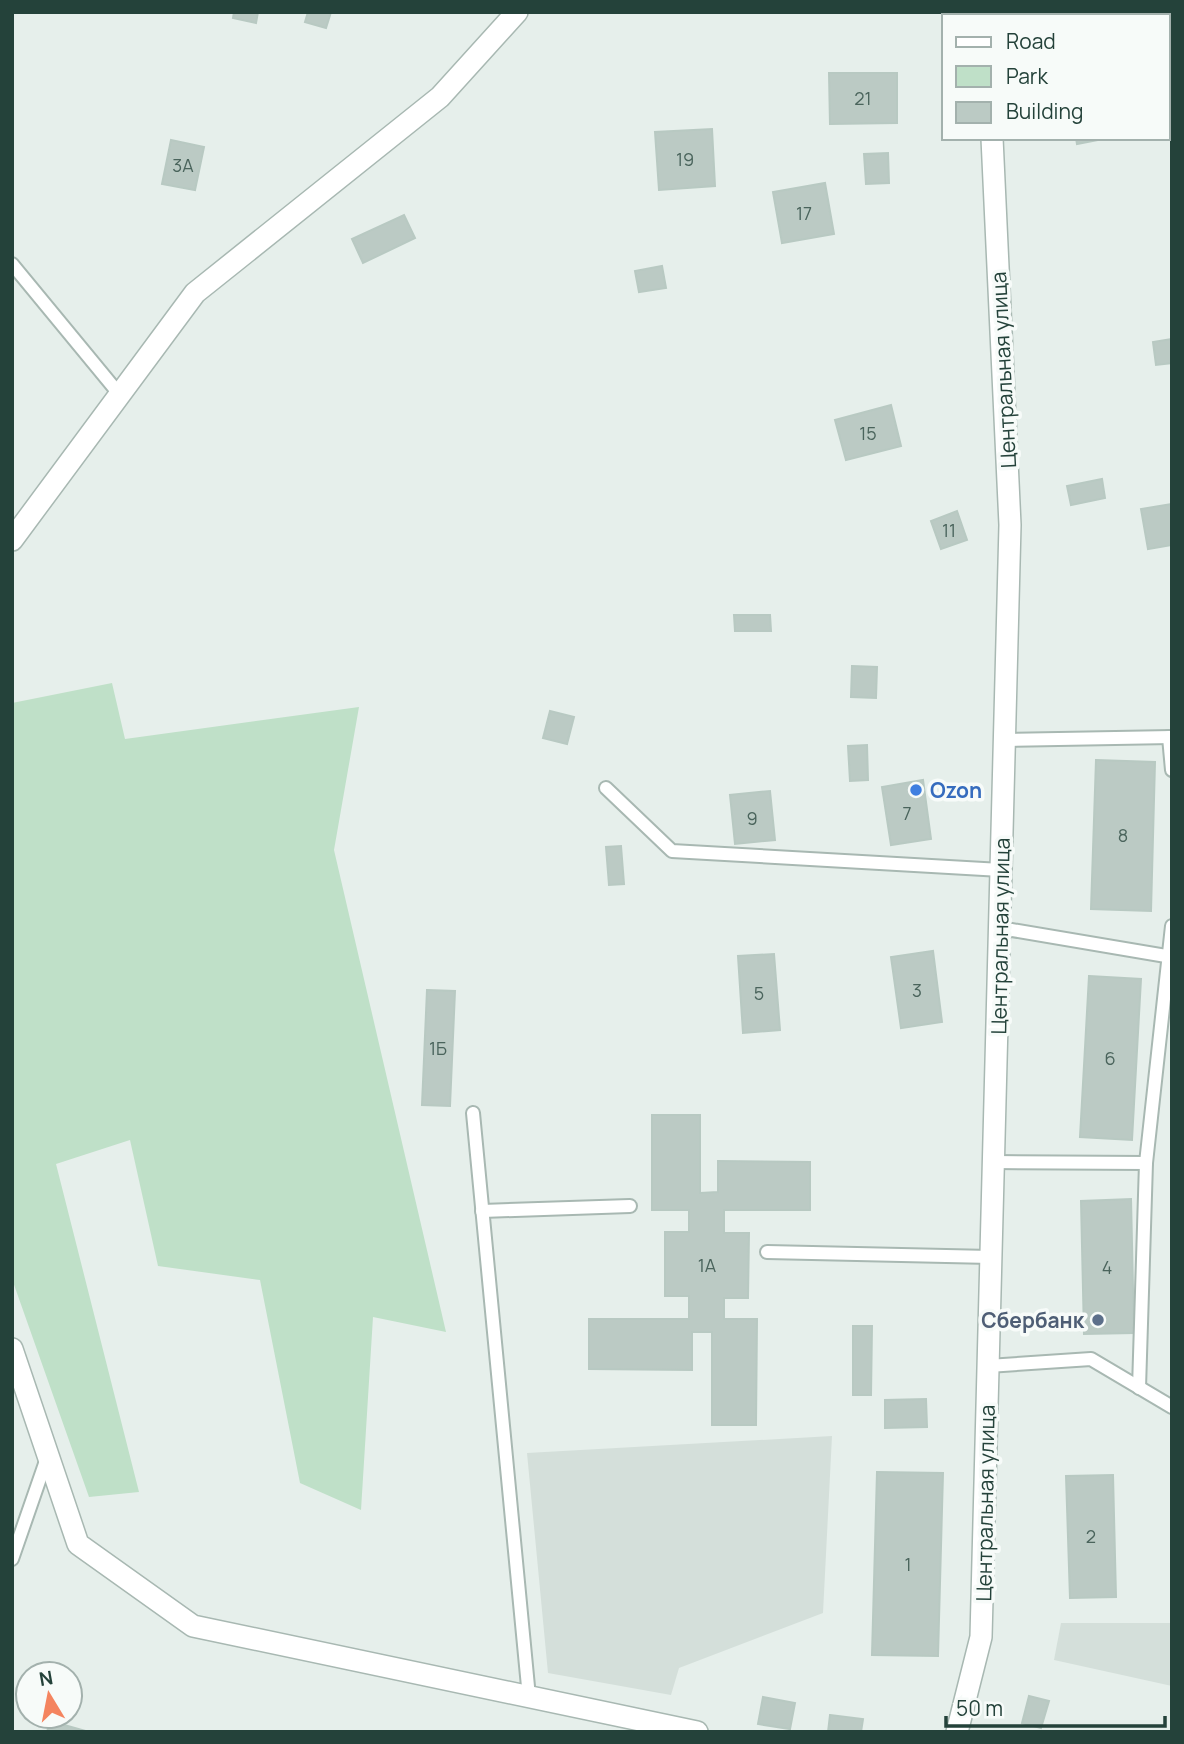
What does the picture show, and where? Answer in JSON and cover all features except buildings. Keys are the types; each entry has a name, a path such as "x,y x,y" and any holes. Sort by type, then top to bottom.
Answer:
{"street":[{"path":"12,540 195,293 440,97 517,12"},
{"name":"Центральная улица","path":"957,1732 981,1637 1010,525 992,140"},
{"path":"12,1349 78,1544 193,1626 697,1732"}],"lane":[{"path":"12,264 120,395"},
{"path":"1005,740 1170,737 1172,770"},
{"path":"606,789 672,851 1001,870"},
{"path":"1139,1388 1146,1163 1171,957 1172,926"},
{"path":"1000,928 1171,957"},
{"path":"473,1113 529,1697"},
{"path":"994,1162 1146,1163"},
{"path":"482,1211 630,1206"},
{"path":"767,1252 991,1257"},
{"path":"988,1366 1091,1359 1172,1407"},
{"path":"12,1559 48,1454"}],"shaded area":[{"path":"832,1436 823,1613 679,1668 671,1695 548,1673 527,1453"},
{"path":"1061,1623 1172,1623 1172,1686 1054,1660"}],"green space":[{"path":"112,683 125,739 359,707 334,850 446,1332 373,1317 361,1510 300,1483 260,1280 158,1266 130,1140 56,1164 139,1492 89,1497 12,1279 12,703"}],"place":[{"name":"Ozon","path":"916,790"},
{"name":"Сбербанк","path":"1098,1320"}]}
